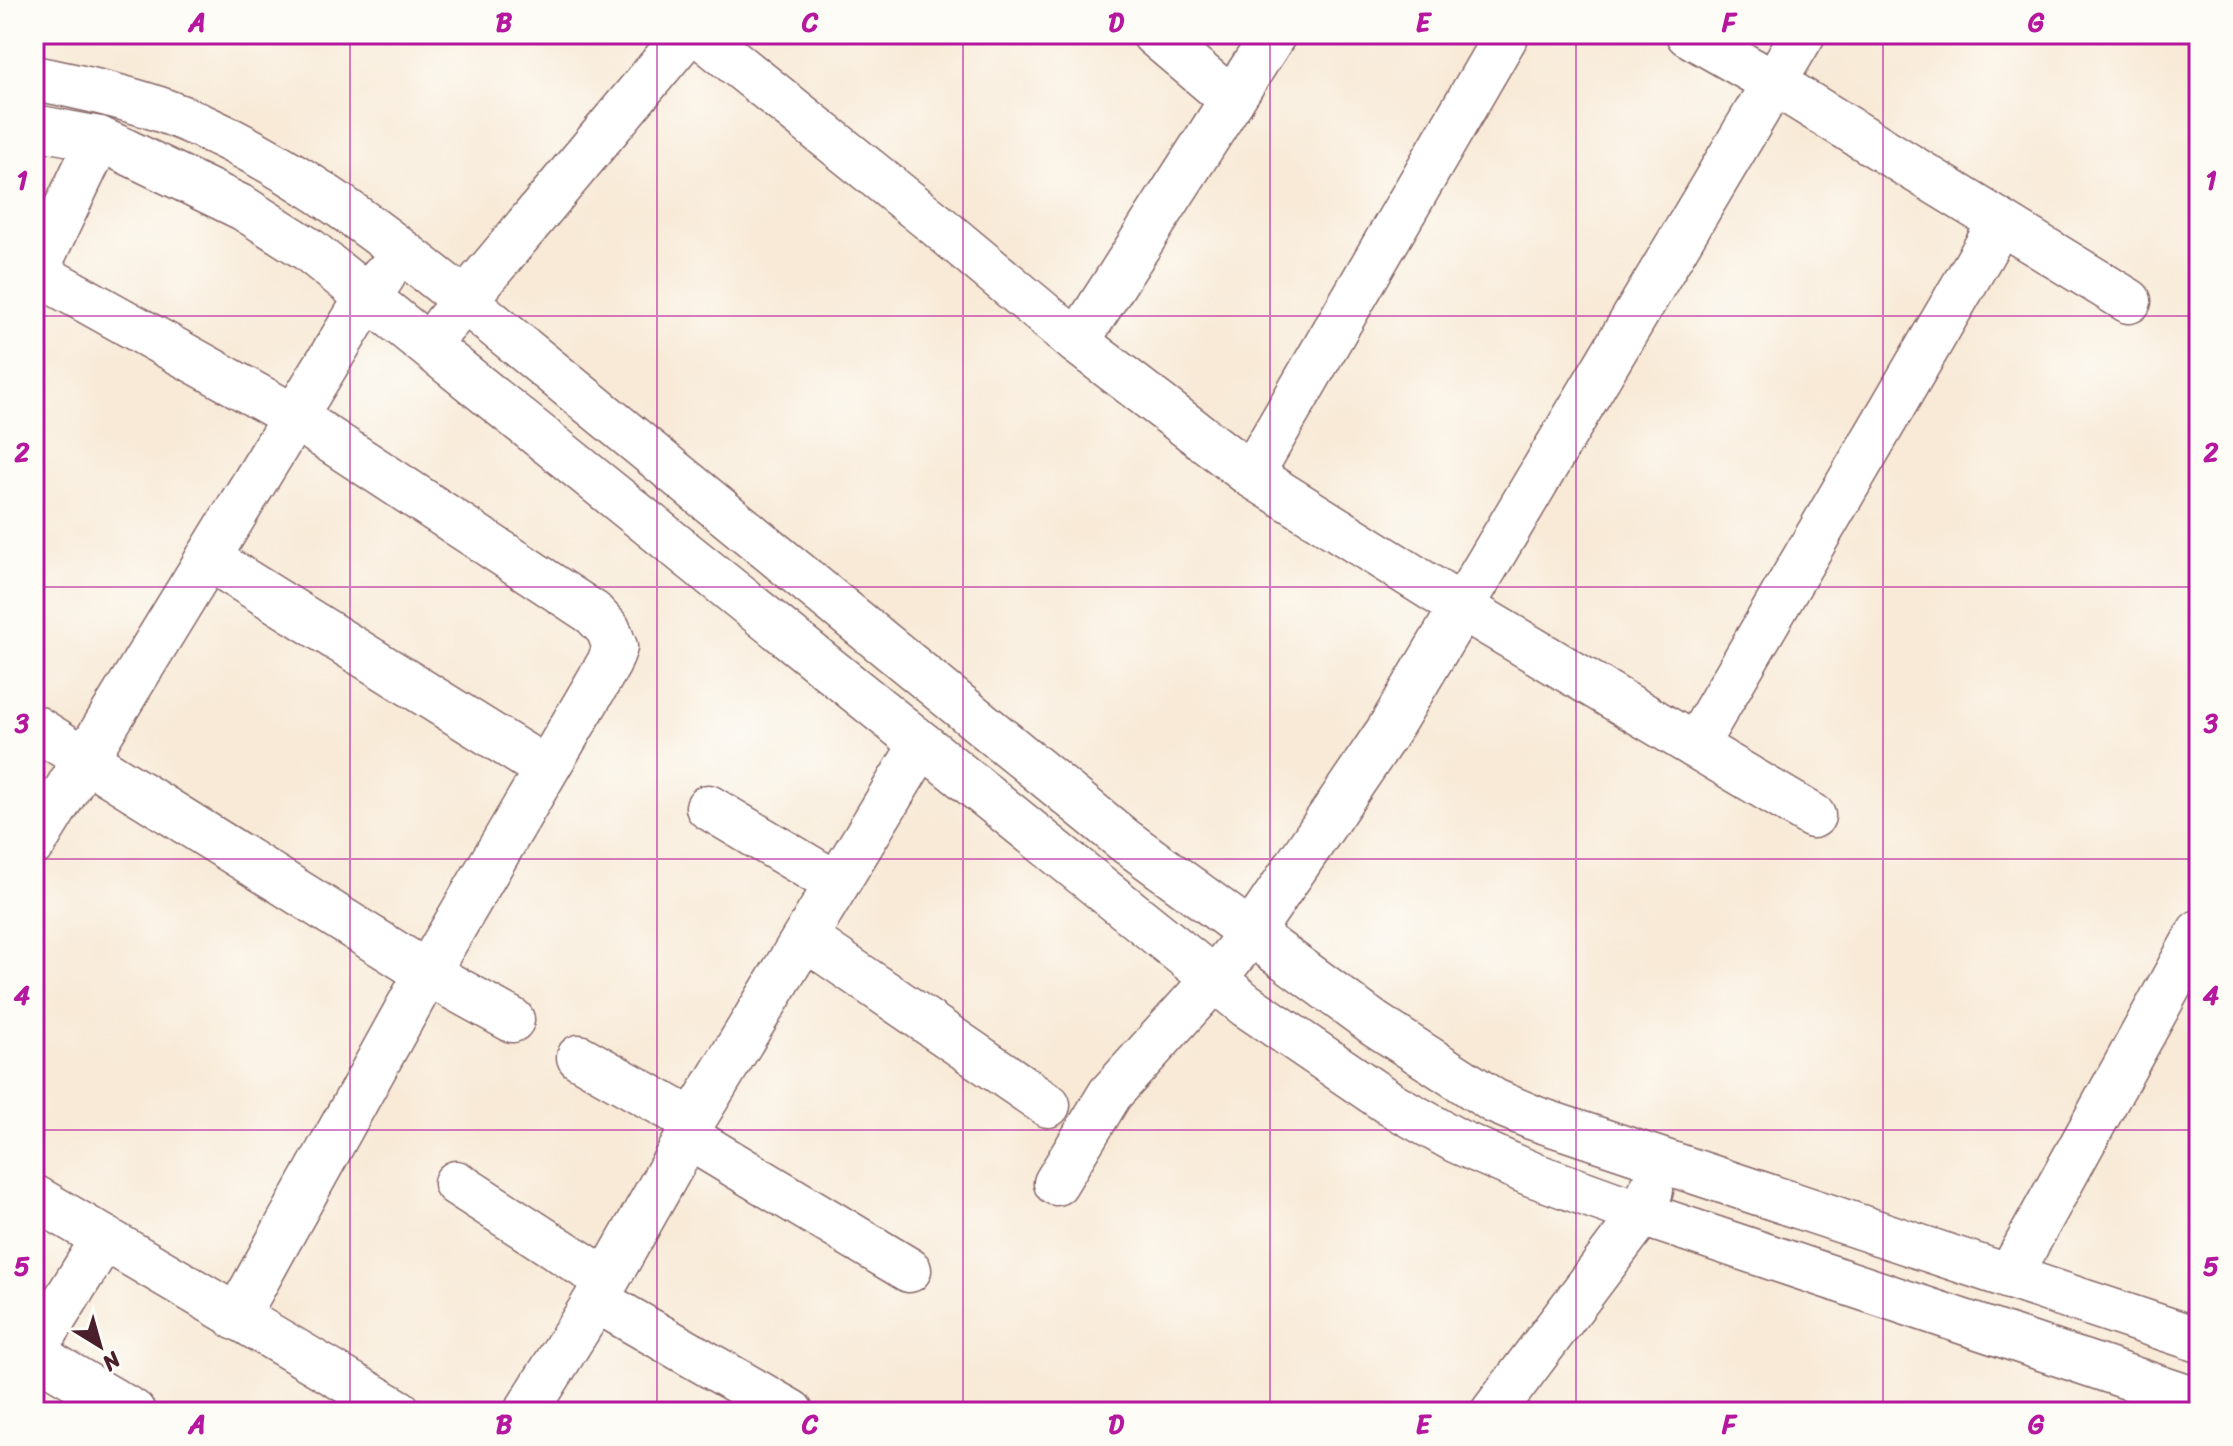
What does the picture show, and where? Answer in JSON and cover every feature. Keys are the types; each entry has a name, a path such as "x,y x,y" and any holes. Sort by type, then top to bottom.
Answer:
{"street":[{"path":"426,346 687,34"},
{"path":"699,34 1077,342 1251,475 1463,608 1813,816"},
{"path":"1154,34 1232,100"},
{"path":"1077,342 1274,34"},
{"path":"1251,475 1507,34"},
{"path":"1688,34 1774,83 2129,301"},
{"path":"1056,1183 1110,1094 1214,979 1251,933 1388,731 1803,34"},
{"path":"34,78 103,92 160,109 218,133 327,198 402,250 1124,840 1375,1024 1494,1101 1662,1162 2199,1340"},
{"path":"34,127 99,139 178,174 243,208 309,250 1246,1005 1391,1104 1457,1141 1534,1175 2199,1401"},
{"path":"99,139 35,273 295,417 593,613 608,629 615,647 609,663 427,973 236,1318"},
{"path":"1695,746 2000,223"},
{"path":"34,843 367,298 402,250"},
{"path":"208,558 546,769"},
{"path":"34,727 427,973 512,1020"},
{"path":"526,1412 601,1290 690,1129 922,744"},
{"path":"708,807 837,884"},
{"path":"2009,1277 2199,932"},
{"path":"805,938 1048,1105"},
{"path":"579,1057 909,1270"},
{"path":"1493,1412 1642,1214 1662,1162"},
{"path":"456,1183 601,1290 791,1412"},
{"path":"34,1197 399,1412"},
{"path":"104,1238 34,1352 133,1412"}]}
